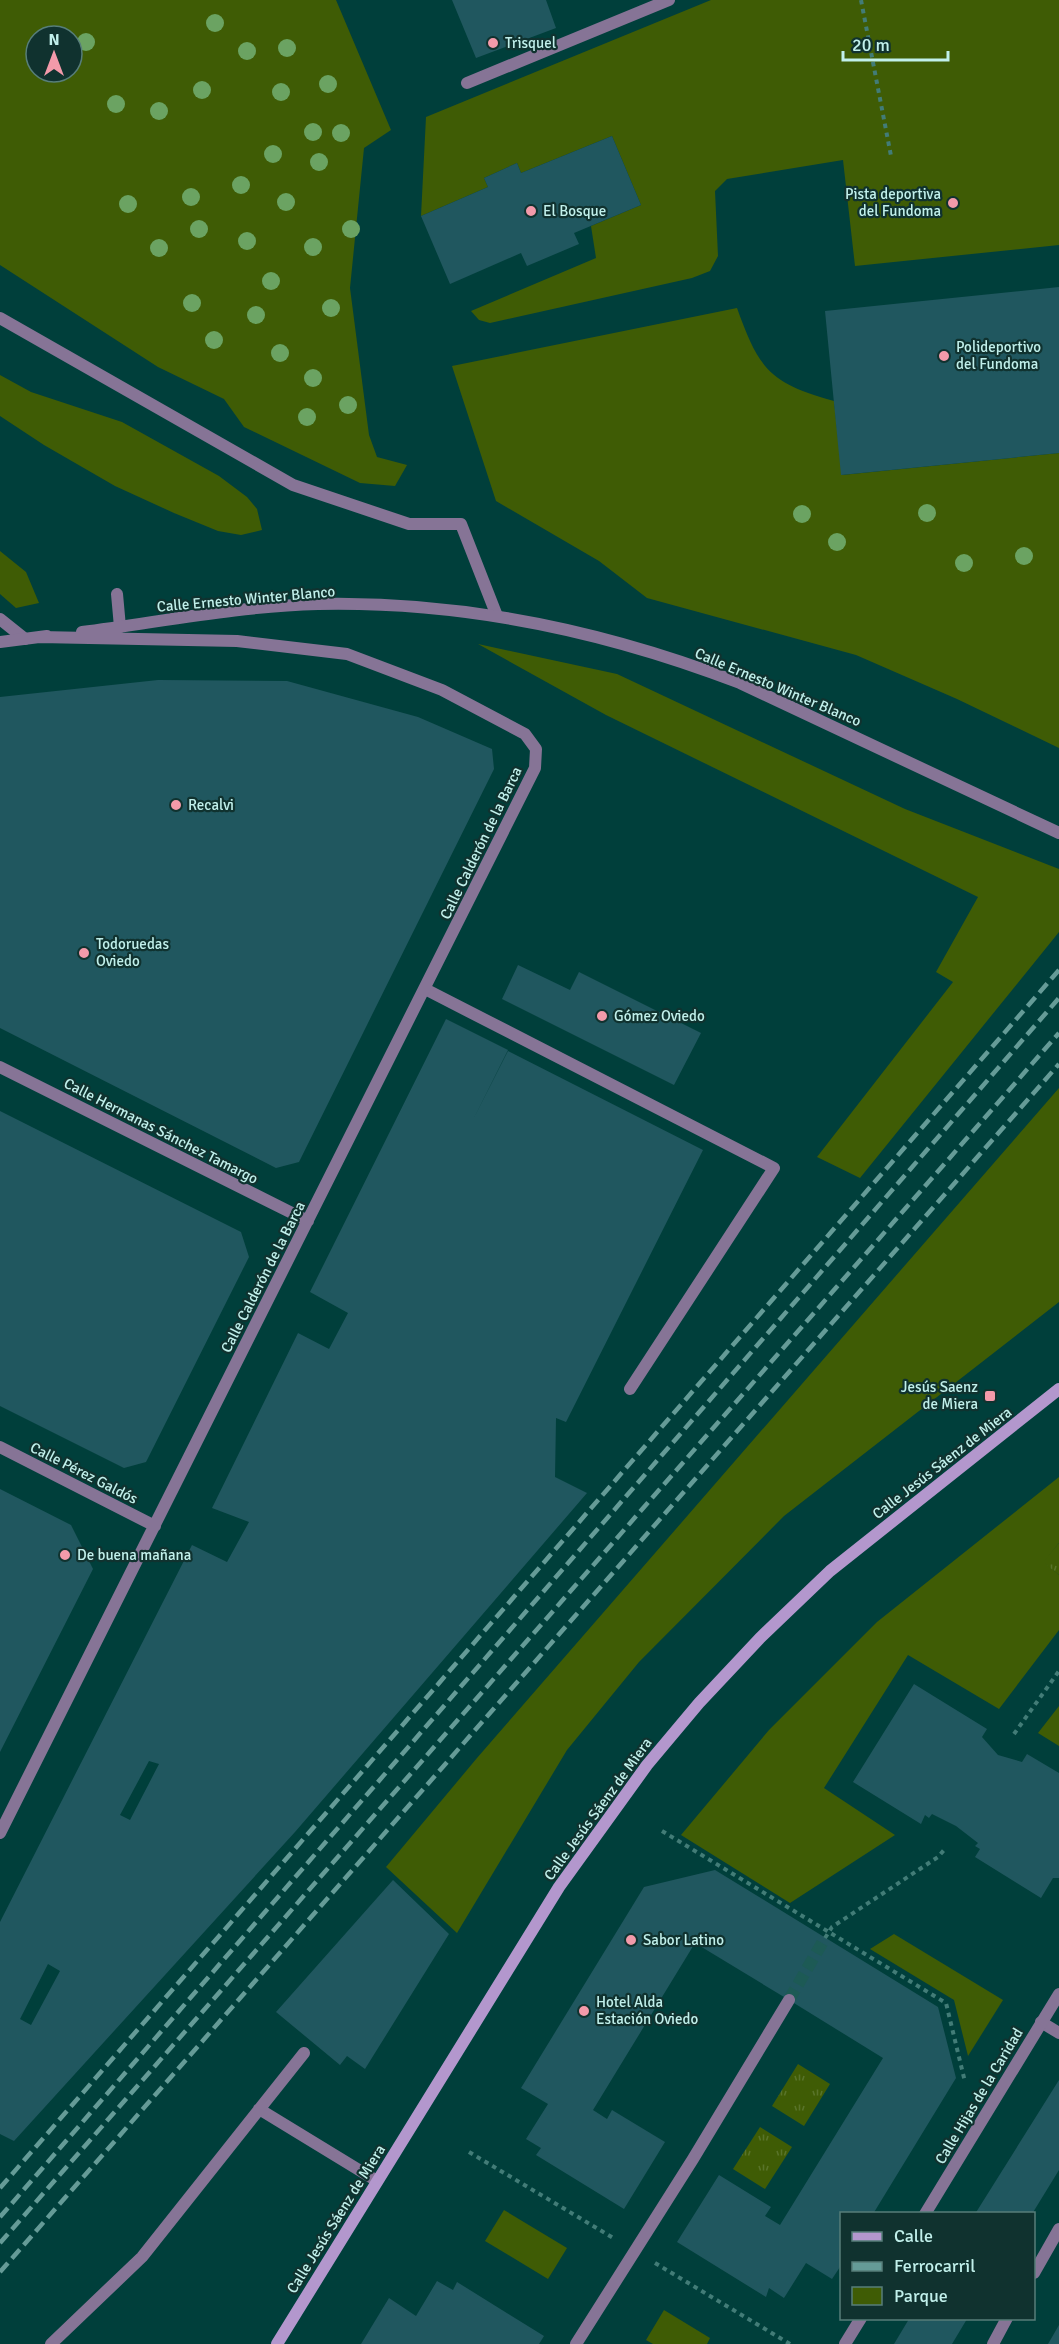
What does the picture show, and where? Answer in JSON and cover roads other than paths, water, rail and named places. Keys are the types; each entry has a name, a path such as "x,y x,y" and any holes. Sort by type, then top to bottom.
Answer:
{"main road":[{"name":"Calle Jesús Sáenz de Miera","path":"277,2344 566,1877 646,1765 699,1703 760,1638 830,1571 1059,1389"}],"street":[{"path":"467,83 669,0"},
{"path":"0,318 293,485 409,524 461,524 497,616"},
{"path":"117,594 120,627"},
{"name":"Calle Ernesto Winter Blanco","path":"0,642 316,604 378,605 497,616 583,633 687,663 820,720 1059,832"},
{"path":"0,619 25,639"},
{"name":"Calle Ernesto Winter Blanco","path":"40,637 237,641 347,654 442,690 525,734"},
{"name":"Calle Calderón de la Barca","path":"0,1833 535,768 536,749 525,734"},
{"path":"425,989 774,1167 630,1389"},
{"name":"Calle Hermanas Sánchez Tamargo","path":"0,1067 308,1221"},
{"name":"Calle Pérez Galdós","path":"0,1447 155,1526"},
{"name":"Calle Hijas de la Caridad","path":"926,2212 1059,1994"},
{"path":"576,2344 687,2169 789,2000"},
{"path":"1041,2022 1059,2033"},
{"path":"51,2344 142,2258 304,2053"},
{"path":"259,2109 377,2181"},
{"path":"1035,2271 1059,2229"},
{"path":"845,2344 860,2320"},
{"path":"993,2344 1007,2320"}],"tunnel":[{"path":"789,2000 825,1938"}],"railway":[{"path":"0,2188 1059,970"},
{"path":"0,2217 1059,998"},
{"path":"0,2243 1059,1033"},
{"path":"0,2272 1059,1064"}],"place":[{"name":"Trisquel","path":"493,43"},
{"name":"Pista deportiva del Fundoma","path":"953,203"},
{"name":"El Bosque","path":"531,211"},
{"name":"Polideportivo del Fundoma","path":"944,356"},
{"name":"Recalvi","path":"176,805"},
{"name":"Todoruedas Oviedo","path":"84,953"},
{"name":"Gómez Oviedo","path":"602,1016"},
{"name":"Jesús Saenz de Miera","path":"990,1396"},
{"name":"De buena mañana","path":"65,1555"},
{"name":"Sabor Latino","path":"631,1940"},
{"name":"Hotel Alda Estación Oviedo","path":"584,2011"}]}
